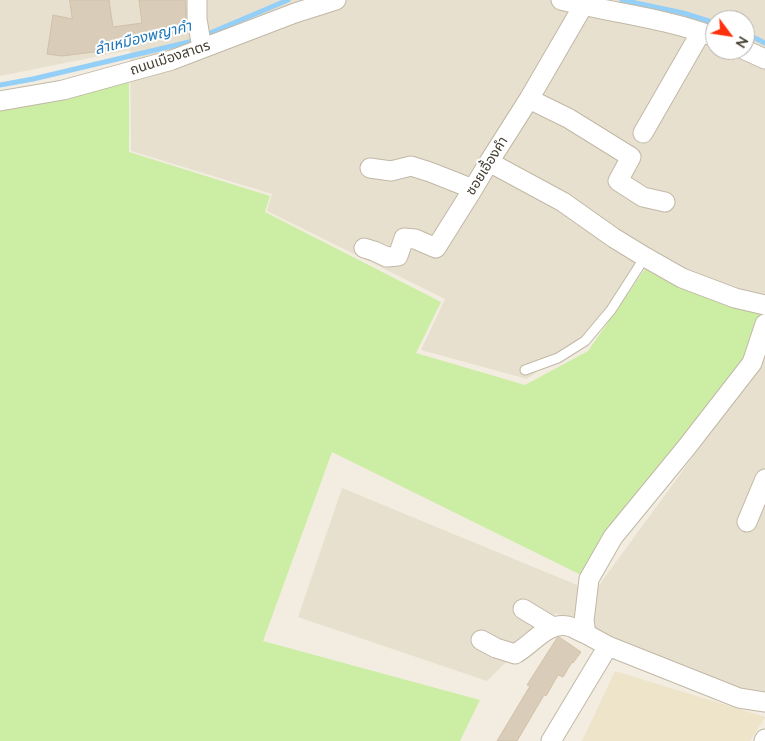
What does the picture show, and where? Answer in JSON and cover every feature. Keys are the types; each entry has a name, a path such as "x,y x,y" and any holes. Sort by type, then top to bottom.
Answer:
{"street":[{"path":"197,0 197,19 201,38"},
{"name":"ถนนเมืองสาตร","path":"0,101 63,90 172,60 201,38 293,6 336,0"},
{"path":"561,0 665,22 705,34"},
{"name":"ซอยเอื้องคำ","path":"364,248 387,258 398,256 404,238 415,239 436,248 530,99 583,6"},
{"path":"643,133 705,40"},
{"path":"530,99 568,118 631,157 618,181 643,196 665,202"},
{"path":"489,162 563,202 614,238 694,283 735,298 765,305"},
{"path":"370,168 391,171 411,166 473,189"},
{"path":"586,634 584,621 589,579 613,537 752,363 765,324"},
{"path":"747,522 765,479"},
{"path":"524,609 553,627"},
{"path":"481,640 496,648 515,654 524,650 553,627 569,626 608,646 738,698 765,702"},
{"path":"551,741 608,646"}],"lane":[{"path":"525,370 558,358 585,341 611,310 645,257"}],"shaded area":[{"path":"0,0 765,0 765,298 699,279 644,251 607,309 580,340 527,379 421,350 445,299 267,211 272,194 131,151 130,50 0,76"},
{"path":"765,348 765,696 739,692 608,641 556,613 487,681 298,617 342,488 594,592 760,365"},
{"path":"615,671 765,718 750,741 582,741"}],"green space":[{"path":"129,79 129,152 270,196 265,212 441,302 416,353 525,385 588,351 647,266 763,310 746,362 583,576 332,452 263,641 480,700 460,741 0,741 0,108"}],"building":[{"path":"70,0 109,0 113,27 142,23 139,0 185,0 187,33 147,36 148,42 109,47 109,50 62,56 47,54 53,15 72,19"},
{"path":"559,637 581,652 563,677 558,675 517,741 497,741 530,686 527,685"}],"waterway":[{"name":"ลำเหมืองพญาคำ","path":"0,85 189,42 288,0"},
{"name":"ลำเหมืองพญาคำ","path":"622,0 683,13 705,20"},
{"name":"ลำเหมืองพญาคำ","path":"755,38 765,43"}]}
